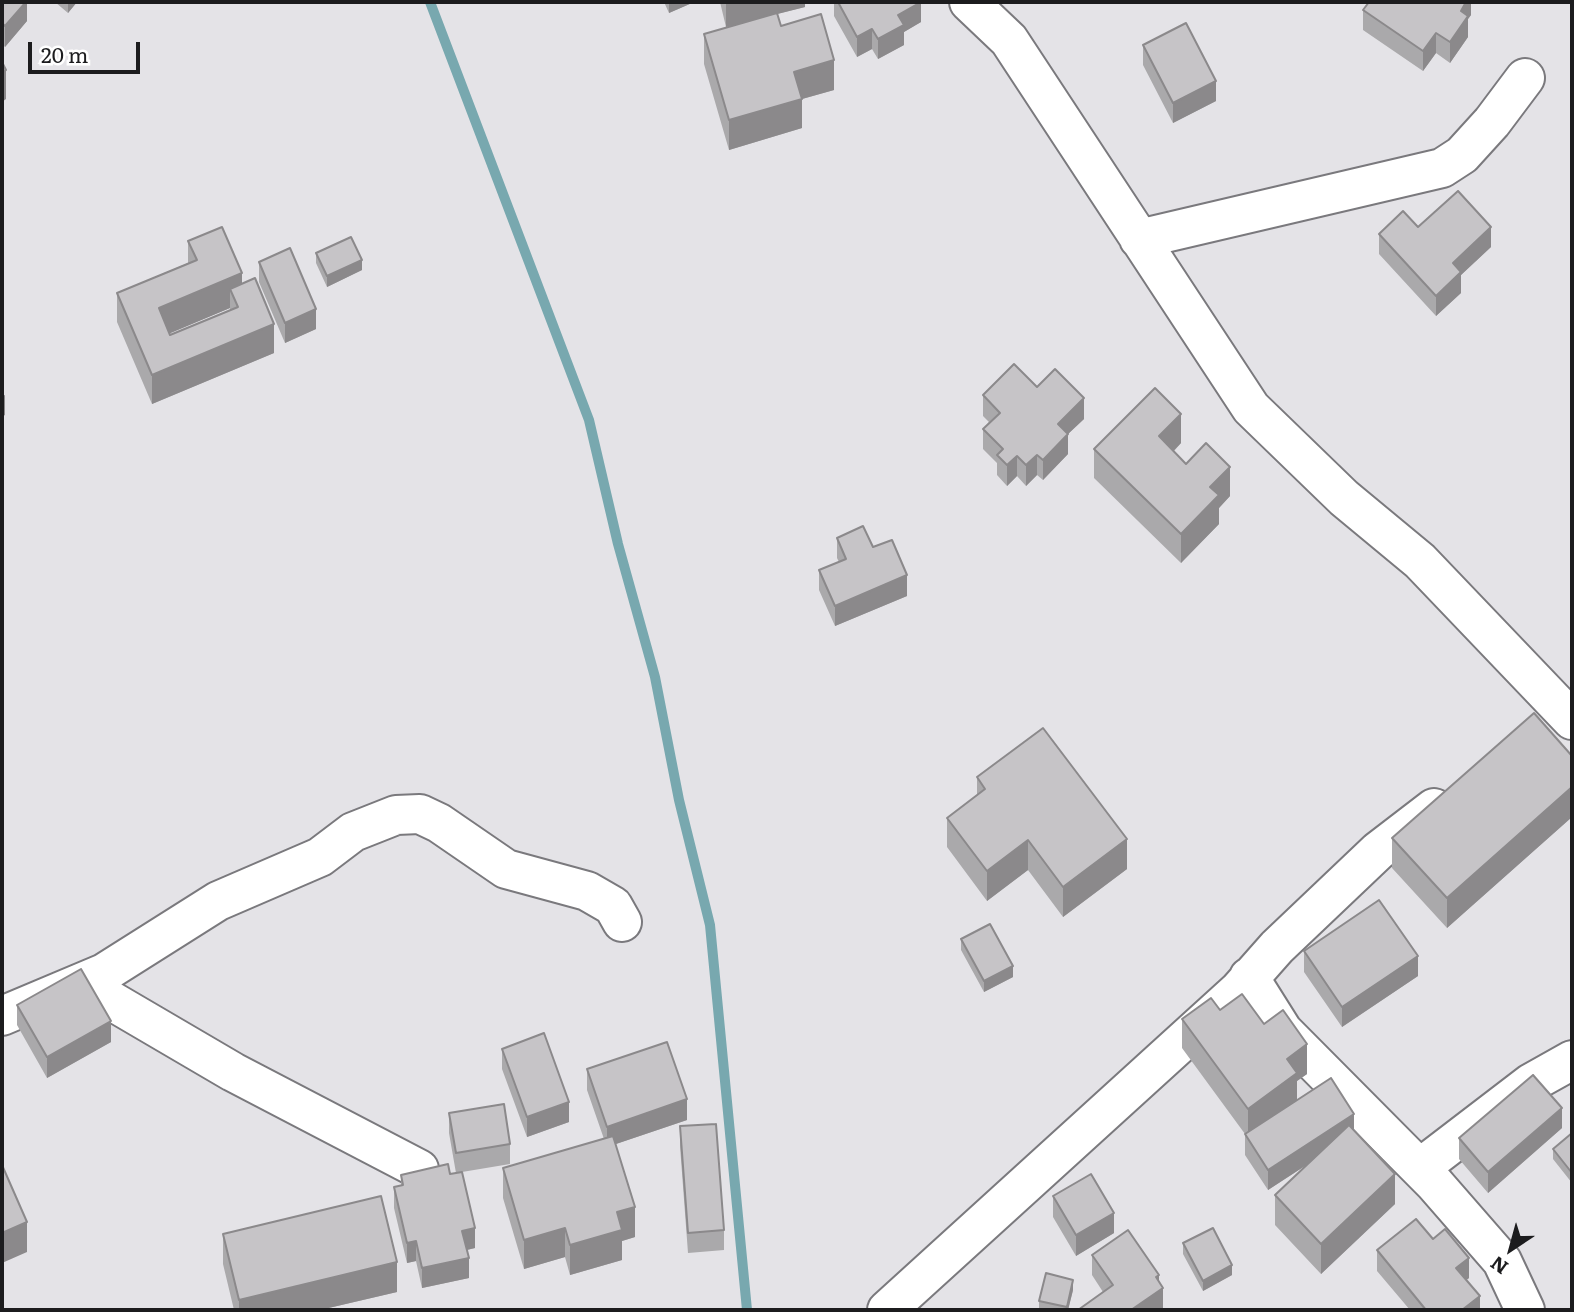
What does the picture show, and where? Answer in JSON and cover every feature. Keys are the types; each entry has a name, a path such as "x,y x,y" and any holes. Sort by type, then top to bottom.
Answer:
{"street":[{"path":"969,2 1009,40 1251,408 1344,498 1420,561 1568,715 1532,734"},
{"path":"1139,239 1442,167 1470,147 1525,78"},
{"path":"887,1310 1239,990 1249,977 1378,851 1459,788"},
{"path":"2,1016 103,973 218,901 320,857 353,832 397,815 420,814 439,823 506,869 587,891 613,906 622,922"},
{"path":"1249,977 1283,1031 1420,1168 1502,1262 1525,1310"},
{"path":"81,983 233,1072 419,1169"},
{"path":"1420,1168 1531,1083 1572,1060"}],"building":[{"path":"2,2 26,2 5,26 2,23"},
{"path":"838,2 921,2 898,15 904,25 878,39 872,29 857,37"},
{"path":"1369,2 1466,2 1461,11 1468,16 1450,42 1436,33 1423,51 1363,10"},
{"path":"777,13 781,26 821,14 834,60 794,72 802,99 729,120 704,34"},
{"path":"1186,23 1216,81 1173,103 1143,45"},
{"path":"1458,191 1491,227 1453,263 1461,272 1436,296 1379,234 1403,211 1418,227"},
{"path":"222,227 242,273 159,308 170,335 238,307 230,289 255,278 274,324 152,375 117,293 197,260 188,241"},
{"path":"351,237 362,260 327,276 316,253"},
{"path":"290,248 316,309 285,323 259,262"},
{"path":"1014,364 1037,387 1055,369 1084,398 1058,424 1068,434 1043,460 1037,455 1026,465 1017,456 1007,465 997,455 1003,449 983,429 1000,413 983,395"},
{"path":"1155,388 1181,414 1159,436 1186,464 1206,443 1230,467 1210,487 1219,495 1181,534 1094,449"},
{"path":"863,526 873,547 892,540 907,575 835,606 819,570 846,559 837,538"},
{"path":"1534,713 1572,756 1572,787 1447,898 1392,838"},
{"path":"1043,728 1127,839 1063,887 1028,840 987,871 947,818 985,789 977,777"},
{"path":"1379,900 1418,956 1342,1007 1304,951"},
{"path":"990,924 1013,966 984,981 961,939"},
{"path":"81,969 111,1021 47,1057 17,1005"},
{"path":"1242,994 1264,1024 1283,1010 1307,1044 1287,1059 1297,1073 1248,1109 1182,1019 1211,998 1220,1010"},
{"path":"544,1033 569,1102 527,1117 502,1049"},
{"path":"667,1042 687,1099 607,1127 587,1069"},
{"path":"1533,1075 1562,1108 1488,1172 1459,1138"},
{"path":"1331,1078 1354,1114 1268,1170 1245,1134"},
{"path":"504,1104 510,1144 456,1153 449,1113"},
{"path":"716,1124 724,1230 688,1233 680,1126"},
{"path":"1349,1125 1395,1174 1321,1244 1275,1195"},
{"path":"1572,1133 1572,1173 1553,1149"},
{"path":"613,1136 635,1207 617,1212 622,1230 570,1245 565,1228 524,1240 503,1168"},
{"path":"448,1164 450,1174 462,1172 475,1228 462,1231 469,1258 422,1268 416,1241 407,1243 394,1187 403,1185 401,1175"},
{"path":"2,1165 27,1222 2,1233"},
{"path":"1091,1174 1114,1213 1076,1235 1053,1196"},
{"path":"381,1196 397,1262 239,1300 223,1234"},
{"path":"1416,1219 1433,1239 1445,1229 1469,1258 1456,1268 1480,1296 1462,1310 1426,1310 1377,1250"},
{"path":"1213,1228 1232,1265 1203,1281 1183,1243"},
{"path":"1128,1230 1159,1275 1156,1277 1163,1288 1131,1310 1078,1310 1113,1285 1092,1255"},
{"path":"1046,1273 1073,1280 1067,1307 1039,1301"}],"waterway":[{"path":"430,2 589,420 618,544 655,677 679,800 710,925 747,1310"}]}
